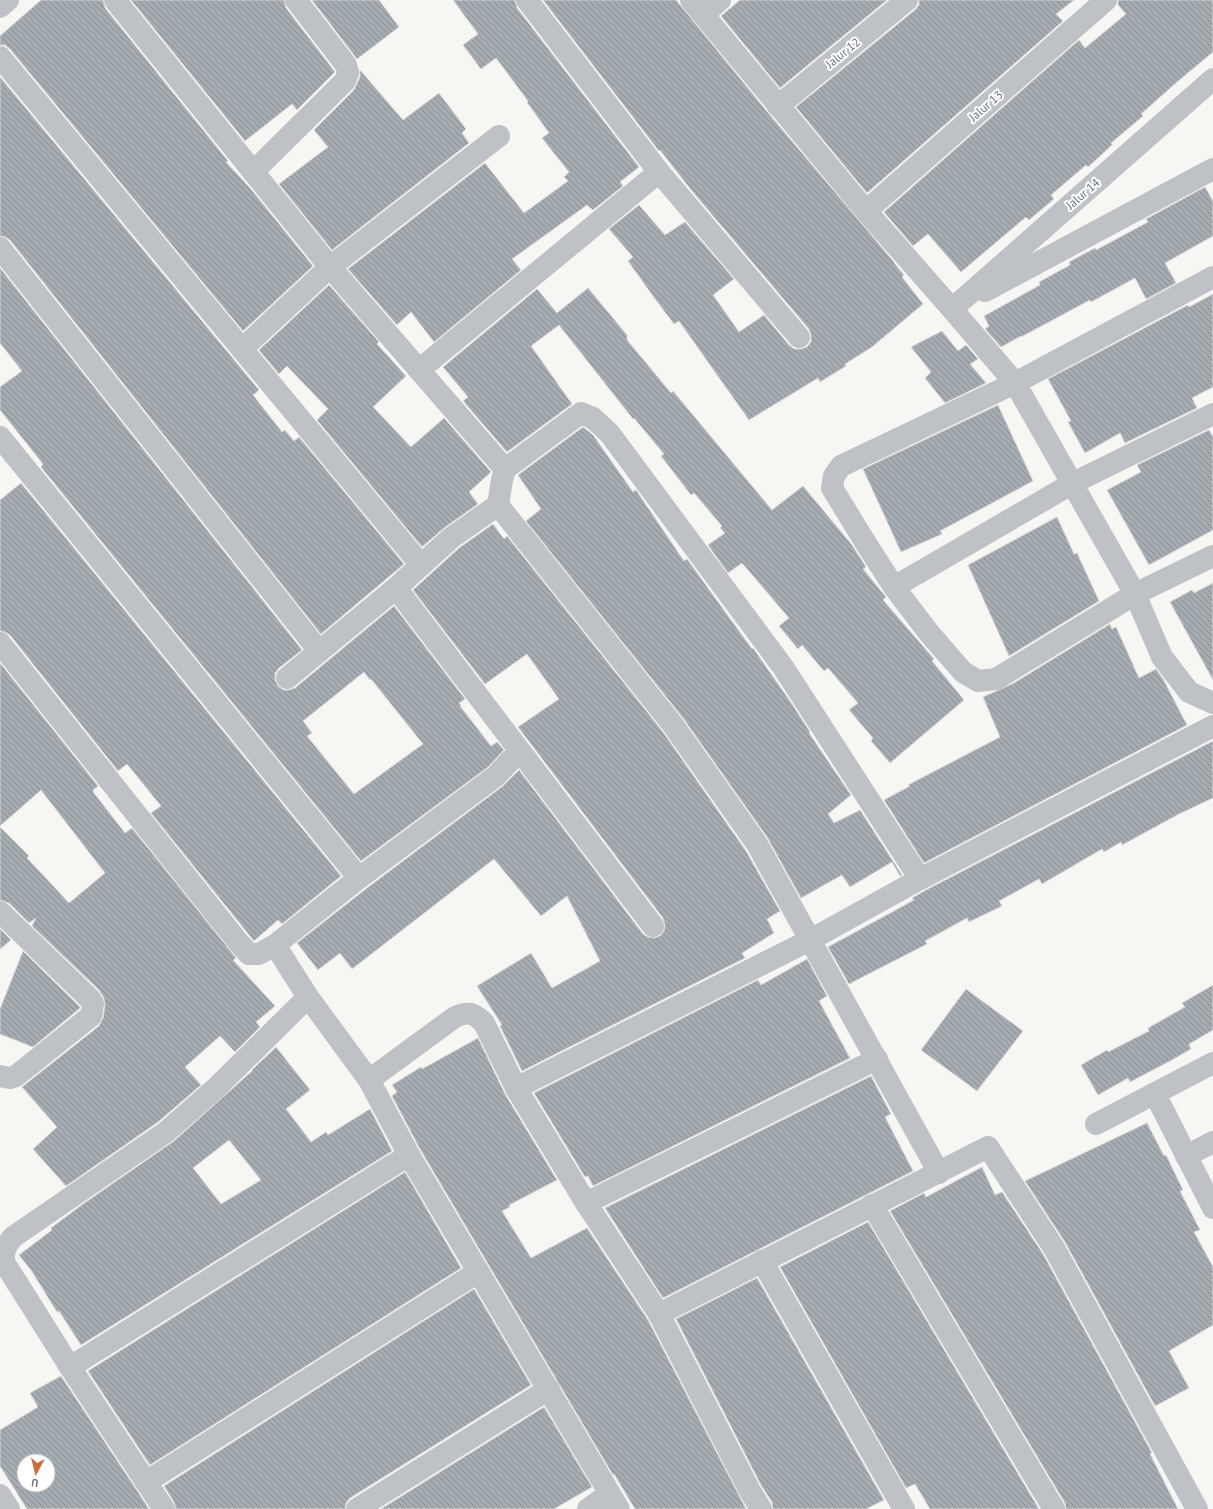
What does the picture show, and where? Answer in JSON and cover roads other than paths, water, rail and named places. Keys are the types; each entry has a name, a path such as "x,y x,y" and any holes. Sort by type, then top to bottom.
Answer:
{"street":[{"path":"0,7 8,0"},
{"path":"115,0 330,268 505,469"},
{"path":"253,172 345,81 348,73 346,65 296,0"},
{"path":"527,0 659,172 799,337"},
{"name":"Jalur 12","path":"778,106 907,0"},
{"name":"Jalur 13","path":"866,211 1106,0"},
{"path":"705,5 778,106 866,211 1015,383 1135,594 1162,657 1189,692 1213,702"},
{"path":"0,57 421,565"},
{"name":"Jalur 14","path":"952,309 1213,79"},
{"path":"242,349 330,268 499,136"},
{"path":"952,309 1213,169"},
{"path":"419,370 659,172"},
{"path":"0,248 319,651"},
{"path":"1213,277 1015,383 841,466 834,476 832,488 894,587 929,634 963,672 978,680 996,679 1135,594 1213,556"},
{"path":"287,678 396,588 451,538 498,505 505,469 581,414 593,418 610,434 783,667 920,879"},
{"path":"894,587 1073,483 1213,414"},
{"path":"0,437 358,878"},
{"path":"498,505 673,725 757,844 939,1172"},
{"path":"396,588 653,926"},
{"path":"2,649 239,943 250,954 259,954 275,945 358,878 496,776 520,752"},
{"path":"516,1088 810,940 920,879 1213,726"},
{"path":"0,912 90,999 93,1004 91,1016 16,1076 10,1078 0,1076"},
{"path":"275,945 308,997 369,1080 409,1155 549,1389 614,1502 588,1509"},
{"path":"164,1509 70,1367 4,1262 3,1254 13,1238 166,1132 216,1088 308,997"},
{"path":"369,1080 455,1017 465,1013 476,1015 484,1023 516,1088 586,1203 659,1314 750,1491 761,1509"},
{"path":"586,1203 877,1059"},
{"path":"1096,1124 1213,1063"},
{"path":"1155,1094 1213,1208"},
{"path":"1186,1156 1213,1142"},
{"path":"659,1314 988,1147 1054,1248 1197,1509"},
{"path":"70,1367 409,1155"},
{"path":"872,1205 1054,1509"},
{"path":"762,1261 904,1509"},
{"path":"146,1482 478,1272"},
{"path":"357,1509 549,1389"},
{"path":"0,1495 9,1509"}]}
